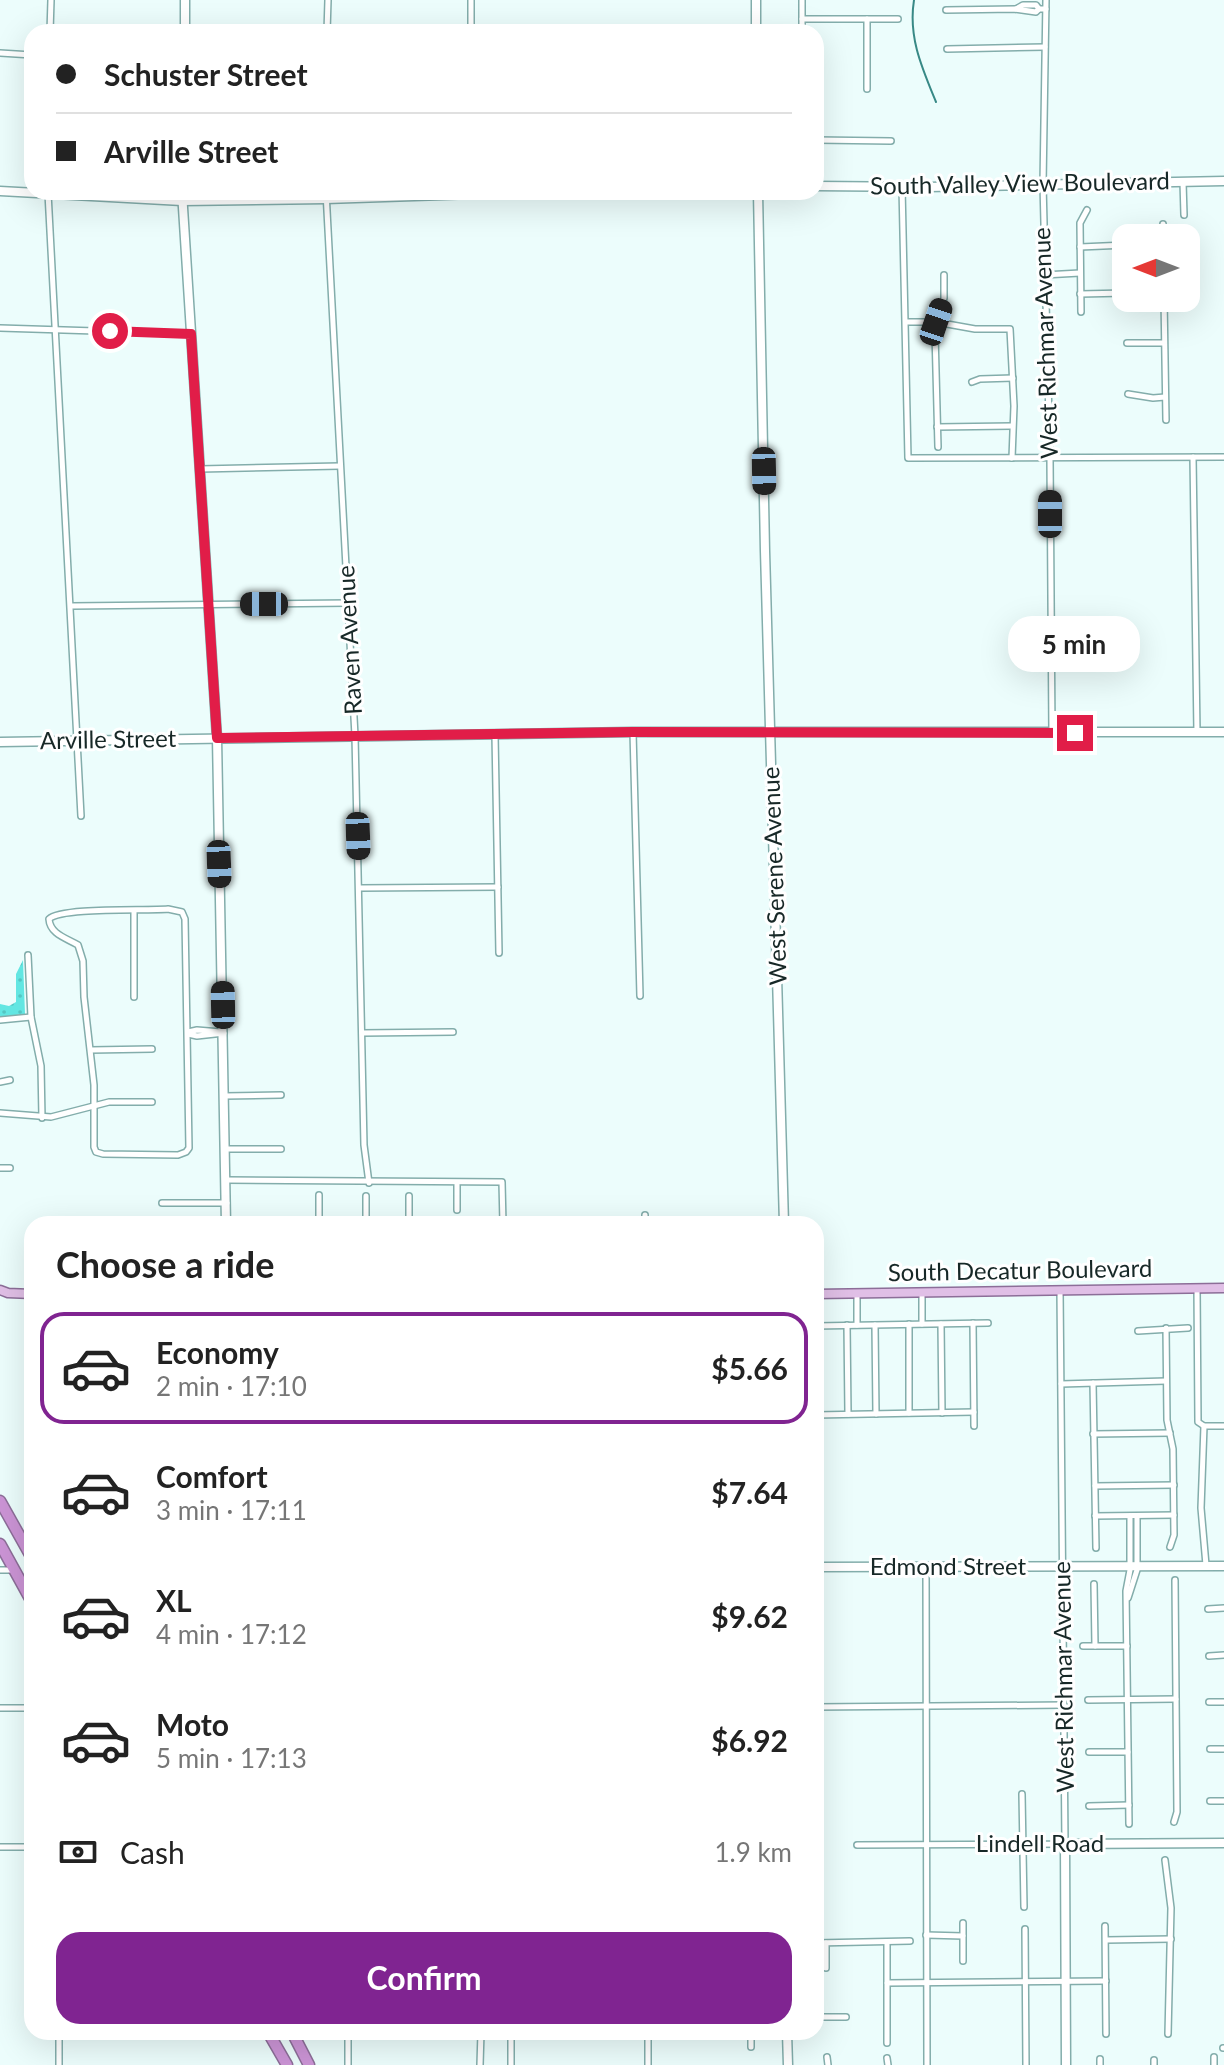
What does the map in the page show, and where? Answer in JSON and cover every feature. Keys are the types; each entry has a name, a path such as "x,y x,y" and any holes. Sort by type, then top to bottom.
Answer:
{"highway":[{"path":"0,1501 24,1544"},
{"path":"0,1544 24,1588"},
{"path":"273,2040 287,2065"},
{"path":"296,2040 309,2065"}],"main road":[{"name":"South Decatur Boulevard","path":"824,1294 1224,1288"},
{"path":"3,1294 24,1294"}],"street":[{"path":"50,24 51,0"},
{"path":"185,0 185,24"},
{"path":"327,24 328,0"},
{"path":"471,0 471,24"},
{"path":"756,0 756,24"},
{"path":"802,0 802,24"},
{"name":"West Richmar Avenue","path":"1046,0 1042,9 1045,47 1043,184 1050,458 1052,733"},
{"path":"946,10 1015,9 1036,12 1042,9"},
{"path":"802,19 898,19"},
{"path":"867,19 867,89"},
{"path":"947,49 1045,47"},
{"path":"0,53 24,54"},
{"path":"824,140 891,141"},
{"name":"South Valley View Boulevard","path":"824,186 1224,181"},
{"path":"1183,182 1184,215"},
{"path":"902,185 908,458 1224,457"},
{"path":"0,191 24,192"},
{"path":"48,200 81,816"},
{"path":"182,200 217,738 226,1216"},
{"name":"Raven Avenue","path":"326,200 355,736 364,1145 369,1183"},
{"name":"West Serene Avenue","path":"758,200 784,1216"},
{"path":"1081,312 1080,223 1087,210"},
{"path":"1080,247 1112,246"},
{"path":"1044,275 1080,273"},
{"path":"938,447 936,322 944,298 944,275"},
{"path":"1080,294 1112,293"},
{"path":"1164,312 1166,420"},
{"path":"906,322 1010,329 1012,458"},
{"path":"0,328 191,334"},
{"path":"1127,343 1164,343"},
{"path":"972,382 1013,378"},
{"path":"1128,394 1165,397"},
{"path":"937,427 1012,426"},
{"path":"1193,457 1197,732"},
{"path":"199,469 340,466"},
{"path":"72,606 348,603"},
{"path":"633,732 640,996"},
{"name":"Arville Street","path":"0,742 633,732 1224,732"},
{"path":"495,734 499,953"},
{"path":"360,888 498,887"},
{"path":"168,909 182,912 185,919 189,1148 178,1155 96,1152 83,961 78,945 51,928 49,919 71,911 134,912 168,909"},
{"path":"134,912 134,997"},
{"path":"28,955 31,1017 41,1066 42,1118"},
{"path":"0,1020 31,1017"},
{"path":"362,1033 453,1032"},
{"path":"187,1033 197,1036 224,1033"},
{"path":"91,1050 152,1049"},
{"path":"0,1082 10,1080"},
{"path":"225,1096 281,1095"},
{"path":"0,1113 42,1118 94,1104 152,1102"},
{"path":"226,1149 281,1149"},
{"path":"0,1168 10,1168"},
{"path":"227,1180 502,1182 503,1216"},
{"path":"457,1184 457,1210"},
{"path":"319,1195 319,1216"},
{"path":"366,1196 366,1216"},
{"path":"409,1196 409,1216"},
{"path":"162,1203 227,1203"},
{"path":"1197,1288 1202,1425 1201,1508 1206,1566"},
{"name":"West Richmar Avenue","path":"1060,1289 1066,2065"},
{"path":"857,1293 857,1325"},
{"path":"922,1293 922,1324"},
{"path":"973,1323 974,1426"},
{"path":"824,1326 988,1323"},
{"path":"909,1324 909,1413"},
{"path":"941,1324 942,1413"},
{"path":"847,1325 848,1414"},
{"path":"875,1325 876,1414"},
{"path":"1166,1328 1167,1420 1173,1449 1174,1485 1174,1535 1170,1547"},
{"path":"1138,1331 1188,1328"},
{"path":"1061,1384 1166,1381"},
{"path":"1093,1383 1096,1548"},
{"path":"824,1415 974,1412"},
{"path":"1202,1425 1224,1426"},
{"path":"1093,1434 1170,1433"},
{"path":"1094,1486 1174,1485"},
{"path":"1095,1516 1174,1515"},
{"path":"1129,1824 1127,1603 1134,1566 1133,1516"},
{"name":"Edmond Street","path":"824,1567 1224,1566"},
{"path":"926,1567 927,2065"},
{"path":"0,1570 14,1570"},
{"path":"1174,1822 1177,1812 1175,1580"},
{"path":"1094,1584 1095,1646"},
{"path":"1208,1609 1224,1608"},
{"path":"1083,1646 1127,1646"},
{"path":"1209,1656 1224,1655"},
{"path":"1088,1700 1176,1699"},
{"path":"1209,1702 1224,1702"},
{"path":"824,1707 1064,1705"},
{"path":"0,1708 24,1708"},
{"path":"1210,1749 1224,1749"},
{"path":"1089,1752 1128,1752"},
{"path":"1022,1794 1024,1907"},
{"path":"1210,1801 1224,1801"},
{"path":"1089,1806 1129,1805"},
{"name":"Lindell Road","path":"857,1845 1224,1843"},
{"path":"0,1847 24,1847"},
{"path":"1165,1860 1171,1908 1168,2034"},
{"path":"963,1923 963,1961"},
{"path":"1105,1926 1106,2034"},
{"path":"1025,1929 1026,2065"},
{"path":"926,1935 963,1936"},
{"path":"1106,1940 1171,1939"},
{"path":"826,1968 826,1943 910,1941"},
{"path":"887,1942 887,2043"},
{"path":"887,1983 1106,1981"},
{"path":"824,2017 846,2017"},
{"path":"59,2040 59,2065"},
{"path":"348,2040 348,2065"},
{"path":"480,2065 481,2040"},
{"path":"511,2040 511,2065"},
{"path":"648,2040 648,2065"},
{"path":"751,2040 751,2047"},
{"path":"787,2040 788,2065"},
{"path":"827,2057 828,2065"},
{"path":"1214,2057 1214,2065"}],"shaded area":[{"path":"23,960 25,1014 0,1017 0,1004 9,1006 16,1002 16,974"}],"waterway":[{"path":"914,0 915,40 936,102"}],"route":[{"path":"110,331 191,334 217,738 633,732 1075,733"}]}
